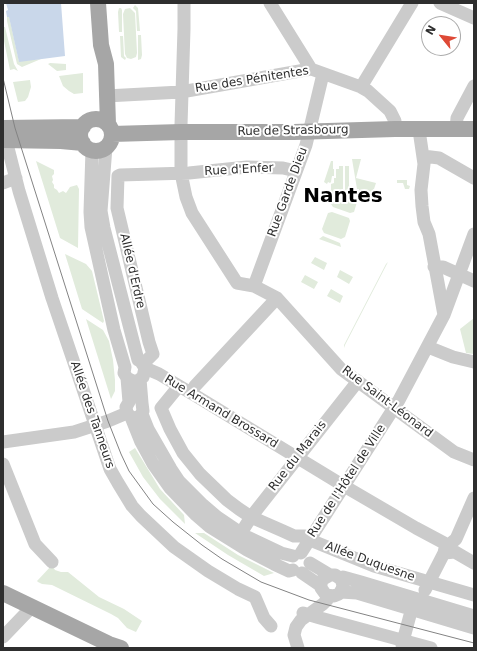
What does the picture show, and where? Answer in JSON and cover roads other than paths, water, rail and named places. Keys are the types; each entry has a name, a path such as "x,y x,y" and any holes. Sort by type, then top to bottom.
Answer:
{"main road":[{"path":"97,135 106,96 106,64 101,46 98,3"},
{"path":"97,135 97,64 101,46"},
{"name":"Rue de Strasbourg","path":"4,136 181,132 474,129"},
{"path":"3,593 114,647"}],"street":[{"name":"Rue Saint-Léonard","path":"184,3 181,92 181,172 186,196 192,213 237,283 254,286 277,298 341,369 454,452 474,460"},
{"path":"270,3 317,71 368,91 390,111 395,129"},
{"path":"361,87 412,3"},
{"path":"445,6 474,18"},
{"name":"Rue des Pénitentes","path":"106,96 181,92 317,71"},
{"name":"Rue Garde Dieu","path":"254,286 310,131 317,71"},
{"path":"456,129 456,118 474,86"},
{"path":"419,130 424,164 421,190 424,222 429,234 444,314"},
{"path":"97,135 101,212 104,228 141,368 134,410 148,429 179,481 191,494 217,517 240,533 275,551 309,557 309,569 297,572 289,571 230,540 210,527 194,514 170,488 153,464 139,438 126,372 114,330 91,227 90,212 97,135"},
{"name":"Allée des Tanneurs","path":"4,136 52,298 110,469 132,506 141,516 178,550 214,574 255,597 264,618 271,626"},
{"path":"423,156 439,158 474,178"},
{"name":"Rue d'Enfer","path":"120,175 247,167 283,168 296,171"},
{"name":"Allée d'Erdre","path":"120,175 118,176 117,180 117,208 153,354 141,368"},
{"path":"3,183 16,178"},
{"name":"Rue de l'Hôtel de Ville","path":"297,554 310,539 394,407 428,347 444,314 474,234"},
{"path":"434,267 443,267 474,281"},
{"path":"191,393 195,386 277,298"},
{"path":"428,347 453,357 474,362"},
{"path":"126,372 130,361 141,368"},
{"path":"126,372 133,381 141,368"},
{"name":"Rue Armand Brossard","path":"141,368 159,374 416,528 445,548 456,552 474,563"},
{"name":"Rue du Marais","path":"240,533 358,381"},
{"name":"Allée Duquesne","path":"179,386 161,408 183,453 213,488 227,500 251,517 294,536 305,536 374,566 474,596"},
{"path":"3,442 74,432 134,410"},
{"path":"3,464 35,544 52,562"},
{"path":"402,643 417,602 445,548 456,539 474,498"},
{"path":"297,554 290,562 297,572 324,591 336,596 337,582 343,577 417,602 474,616"},
{"path":"310,563 337,582 357,593 474,628"},
{"path":"298,648 294,630 306,613 323,604 323,579 337,582"},
{"path":"3,637 27,612 30,606"},
{"path":"306,613 402,643 431,648"}],"water":[{"path":"6,3 61,3 65,56 19,62 9,17 7,17 6,11 8,10"}],"tram line":[{"path":"3,78 15,128 108,421 129,471 153,504 202,545 222,559 261,582 309,600 474,643"}],"district":[{"name":"Nantes","path":"343,197"}]}
